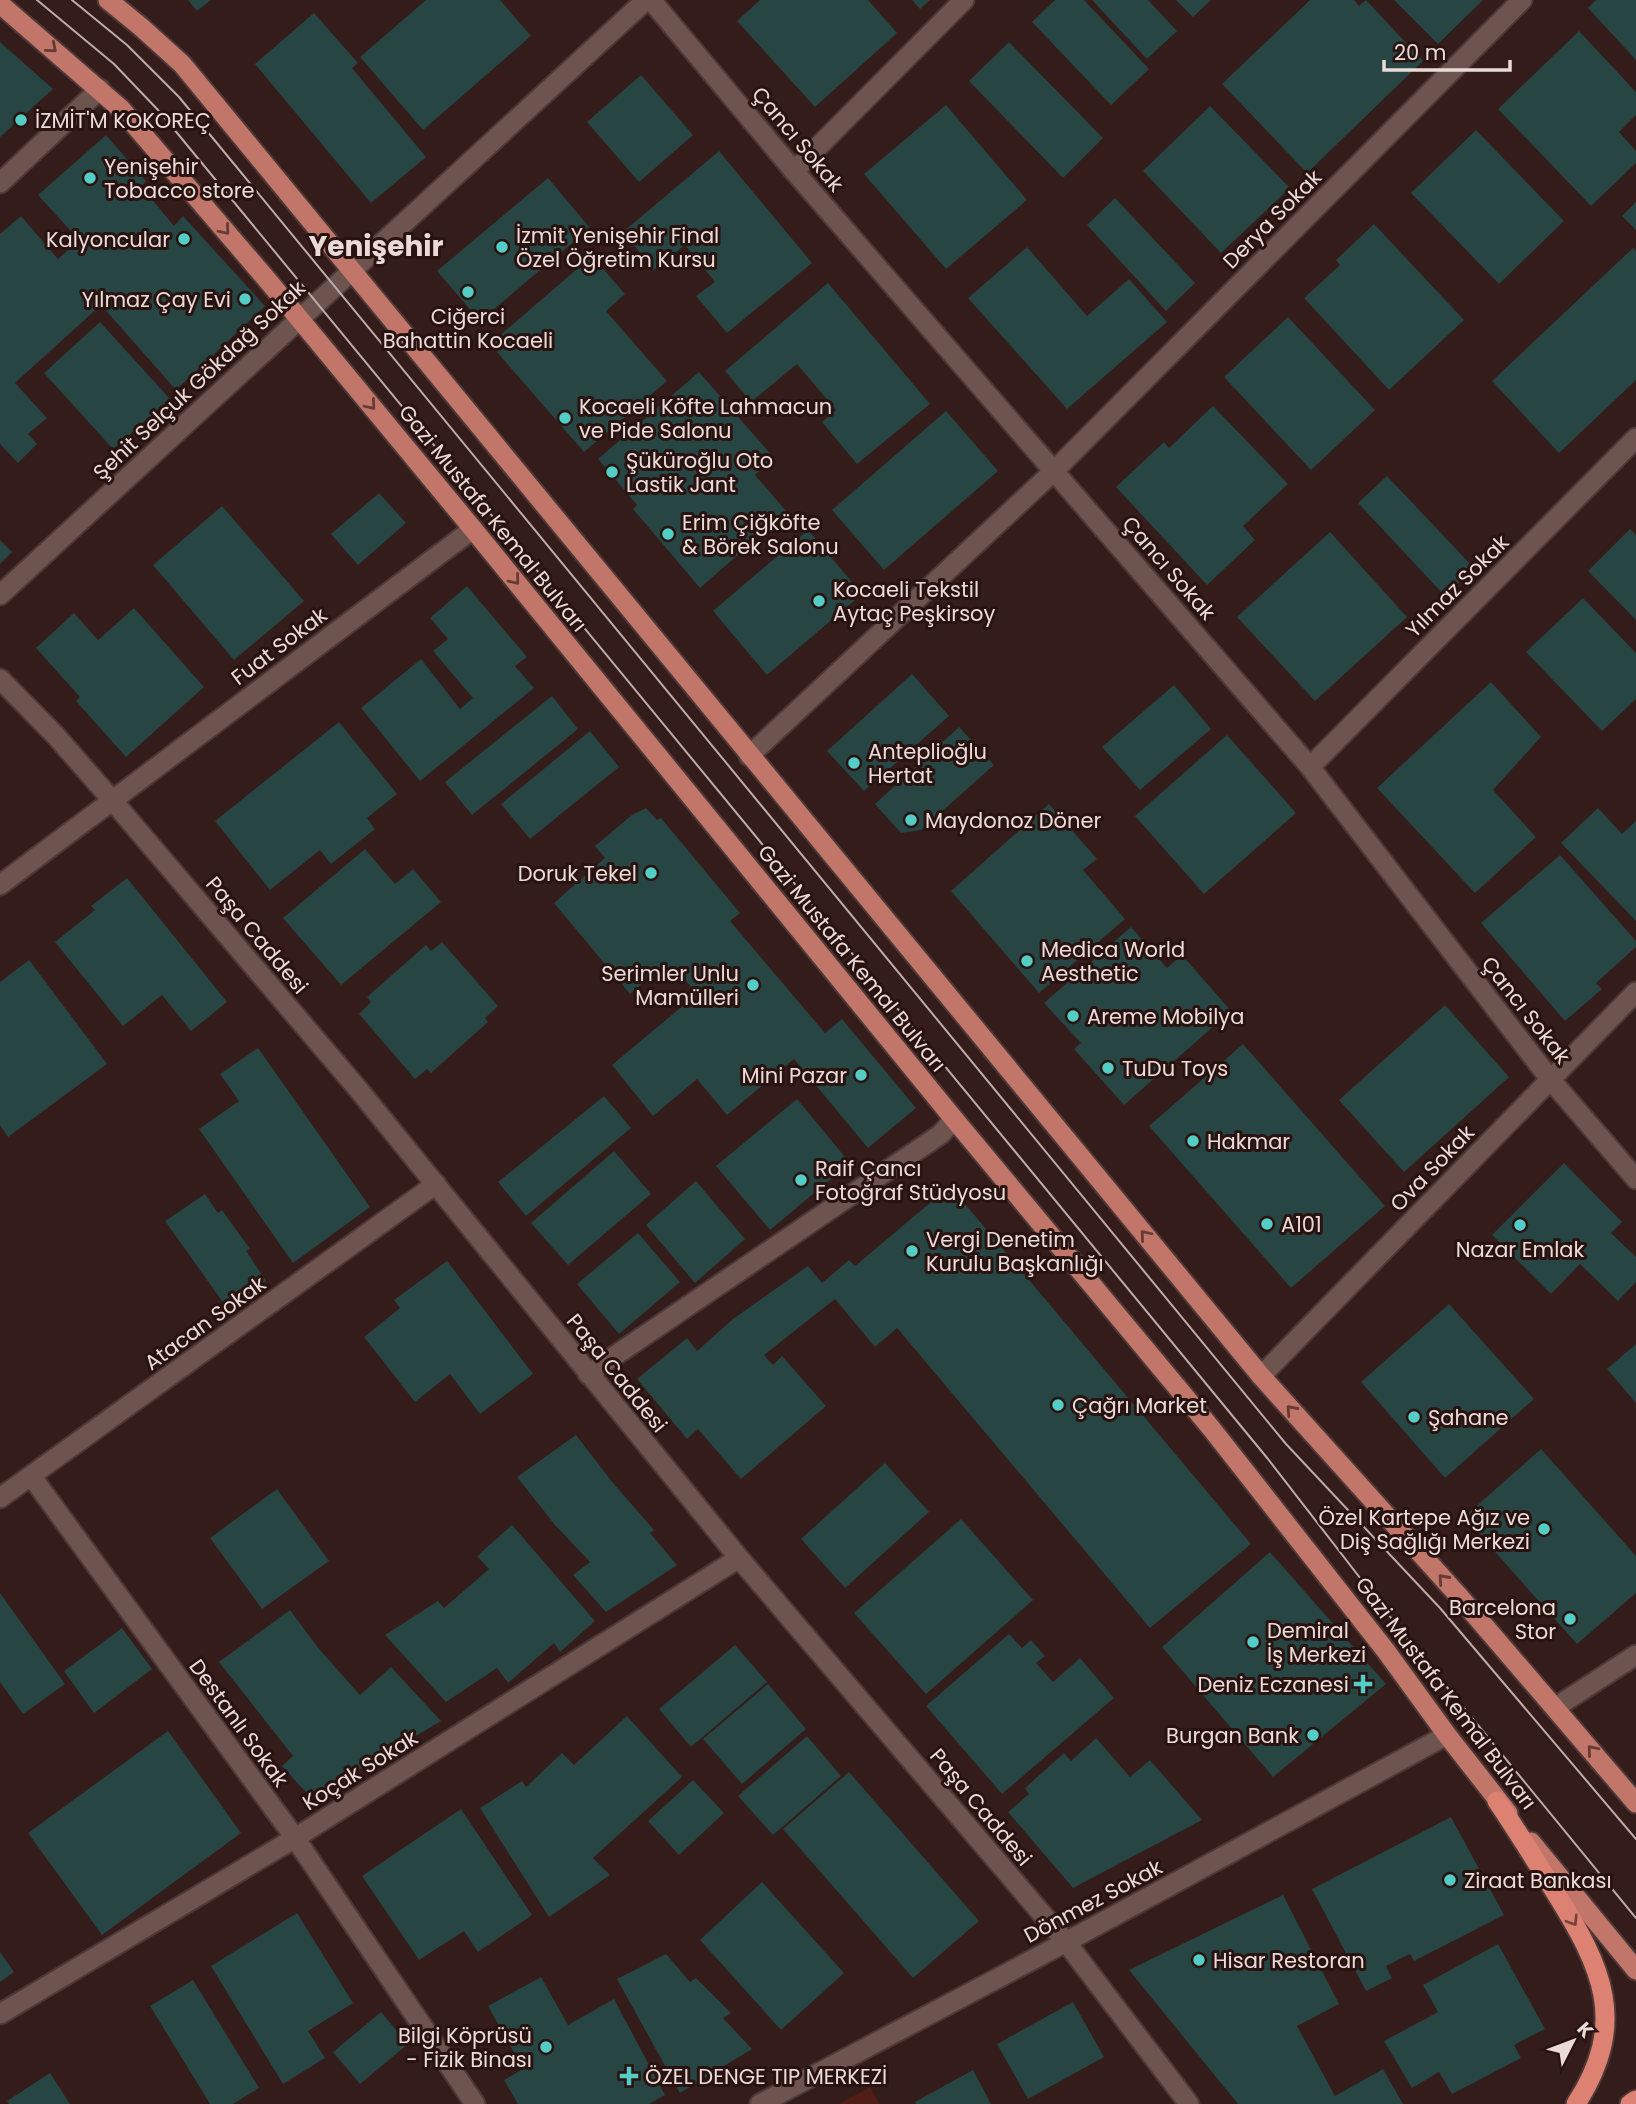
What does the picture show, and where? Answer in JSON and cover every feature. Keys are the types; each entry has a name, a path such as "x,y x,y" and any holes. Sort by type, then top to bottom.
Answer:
{"highway":[{"path":"1497,1801 1580,1932 1601,1981 1605,2003 1603,2049 1592,2080 1576,2104"},
{"path":"1630,2104 1636,2100"}],"main road":[{"path":"108,0 182,64 1261,1376 1556,1707 1636,1803"},
{"name":"Gazi Mustafa Kemal Bulvarı","path":"0,4 100,89 142,132 299,318 954,1119 1211,1428 1386,1651 1497,1801 1636,1970"}],"street":[{"name":"Şehit Selçuk Gökdağ Sokak","path":"0,595 646,0"},
{"name":"Çancı Sokak","path":"651,0 794,171 1310,767 1550,1079 1636,1179"},
{"path":"794,171 964,0"},
{"name":"Derya Sokak","path":"749,756 1055,471 1522,0"},
{"path":"0,184 100,89"},
{"name":"Yılmaz Sokak","path":"1310,767 1636,438"},
{"name":"Fuat Sokak","path":"0,886 473,529"},
{"name":"Paşa Caddesi","path":"0,679 112,800 358,1089 739,1558 1066,1942 1189,2104"},
{"name":"Ova Sokak","path":"1261,1376 1636,992"},
{"path":"588,1374 941,1135 954,1119"},
{"name":"Atacan Sokak","path":"0,1498 436,1185"},
{"name":"Destanlı Sokak","path":"32,1477 295,1838 475,2104"},
{"name":"Koçak Sokak","path":"0,2014 295,1838 739,1558"},
{"path":"1556,1707 1636,1655"},
{"name":"Dönmez Sokak","path":"761,2104 1447,1735"}],"shaded area":[{"path":"870,2087 880,2104 839,2104"}],"building":[{"path":"188,0 211,0 197,11"},
{"path":"426,0 500,0 531,36 423,130 360,57"},
{"path":"760,0 868,0 897,33 815,107 737,21"},
{"path":"912,0 930,0 920,9"},
{"path":"1055,0 1084,0 1149,69 1111,105 1032,22"},
{"path":"1092,0 1148,0 1177,31 1147,59"},
{"path":"1176,0 1211,0 1193,17"},
{"path":"1310,0 1354,0 1359,6 1366,0 1423,61 1307,173 1222,84"},
{"path":"1394,0 1483,0 1438,44"},
{"path":"1596,0 1636,0 1636,60 1588,8"},
{"path":"314,13 358,63 352,68 426,157 371,203 255,64"},
{"path":"1579,31 1636,92 1636,115 1619,132 1636,151 1636,163 1591,206 1498,109"},
{"path":"0,42 53,89 0,137"},
{"path":"1009,42 1103,138 1063,178 969,81"},
{"path":"641,75 693,135 639,182 587,122"},
{"path":"946,105 1027,200 946,269 864,174"},
{"path":"1210,106 1290,188 1221,253 1143,171"},
{"path":"1476,130 1564,221 1499,284 1411,193"},
{"path":"106,135 146,181 141,186 174,226 183,216 265,306 176,390 101,305 15,383 47,418 28,434 37,444 18,463 0,444 0,234 21,216 58,259 79,240 38,195"},
{"path":"719,151 812,263 727,333 696,296 715,282 685,245 654,270 623,232"},
{"path":"548,178 590,228 480,321 437,271"},
{"path":"1115,198 1195,283 1166,311 1087,225"},
{"path":"1636,202 1636,230 1622,216"},
{"path":"1374,224 1464,320 1389,390 1304,298 1340,265 1336,260"},
{"path":"1027,247 1087,316 1129,279 1167,322 1067,409 968,298"},
{"path":"1633,248 1636,251 1636,380 1559,453 1492,381"},
{"path":"592,256 625,294 606,311 667,381 584,452 490,344"},
{"path":"828,283 930,404 857,464 822,422 836,410 797,364 751,402 725,371"},
{"path":"1288,317 1375,410 1311,470 1224,377"},
{"path":"100,322 170,399 113,449 44,373"},
{"path":"699,372 774,458 755,475 787,512 700,588 633,509 637,505 598,459"},
{"path":"1213,406 1288,484 1243,526 1255,540 1207,585 1116,487 1164,442 1169,448"},
{"path":"946,411 998,471 884,570 832,510"},
{"path":"1387,476 1474,568 1445,596 1358,503"},
{"path":"379,493 406,523 358,565 331,534"},
{"path":"222,506 304,601 234,660 153,565"},
{"path":"1630,529 1636,535 1636,620 1588,571"},
{"path":"808,530 862,594 767,675 713,611"},
{"path":"1330,532 1407,617 1315,701 1237,617"},
{"path":"0,540 12,552 0,564"},
{"path":"467,586 527,657 515,666 534,688 420,781 361,708 421,659 460,709 473,698 433,651 448,639 430,618"},
{"path":"1583,598 1636,653 1636,699 1602,731 1526,652"},
{"path":"134,608 204,687 126,757 76,701 80,697 36,648 74,613 98,640"},
{"path":"912,674 949,716 864,791 827,751"},
{"path":"1491,682 1541,737 1493,790 1536,837 1475,893 1377,788"},
{"path":"1174,685 1211,729 1140,790 1102,747"},
{"path":"552,696 578,729 472,815 445,782"},
{"path":"339,722 397,794 367,818 375,829 331,864 320,850 270,890 215,821"},
{"path":"959,727 994,765 921,830 901,833 875,804"},
{"path":"590,731 619,767 530,839 501,804"},
{"path":"1227,735 1296,813 1204,894 1135,816"},
{"path":"1049,804 1097,859 1083,870 1125,919 1039,993 951,891"},
{"path":"646,808 657,820 661,818 740,913 730,921 825,1033 842,1019 916,1108 868,1148 794,1059 727,1115 697,1079 653,1116 612,1065 697,994 675,968 661,979 653,974 630,994 554,903 605,858 595,846 632,815"},
{"path":"1598,808 1622,834 1636,821 1636,921 1561,843"},
{"path":"365,849 395,884 413,869 441,902 341,985 283,918"},
{"path":"1560,855 1636,941 1636,947 1596,983 1602,989 1565,1021 1481,923"},
{"path":"127,878 227,1002 191,1031 162,995 123,1026 55,942 95,910 91,906"},
{"path":"1131,927 1167,968 1182,955 1231,1011 1124,1105 1074,1049 1081,1043 1044,1003"},
{"path":"442,942 498,1006 485,1018 488,1022 431,1073 427,1069 415,1079 359,1014 371,1002 367,997 426,945 431,951"},
{"path":"29,960 107,1064 8,1137 0,1125 0,982"},
{"path":"1445,1005 1509,1077 1404,1172 1339,1100"},
{"path":"1243,1044 1385,1206 1291,1288 1149,1126"},
{"path":"258,1048 370,1207 293,1263 199,1129 239,1101 220,1074"},
{"path":"604,1096 631,1128 526,1216 498,1182"},
{"path":"797,1099 850,1163 770,1230 716,1166"},
{"path":"614,1151 651,1194 568,1265 531,1223"},
{"path":"1564,1163 1622,1222 1611,1233 1636,1257 1636,1282 1618,1301 1580,1264 1551,1294 1492,1235"},
{"path":"696,1181 745,1239 695,1283 646,1225"},
{"path":"950,1186 1251,1544 1150,1628 897,1328 875,1347 835,1299 764,1355 773,1365 782,1356 826,1406 741,1479 698,1429 687,1439 637,1379 687,1338 697,1351 733,1319 808,1266 822,1283 849,1260 855,1266"},
{"path":"205,1194 218,1213 222,1210 250,1249 246,1251 266,1281 227,1308 165,1221"},
{"path":"638,1233 680,1282 619,1334 577,1284"},
{"path":"447,1261 533,1374 480,1414 450,1374 415,1402 364,1337 400,1308 394,1300"},
{"path":"1449,1304 1534,1399 1445,1478 1361,1382"},
{"path":"1636,1344 1636,1403 1607,1369"},
{"path":"576,1435 654,1530 650,1533 677,1565 606,1612 573,1575 590,1562 555,1525 517,1477"},
{"name":"Özel Kartepe Ağız ve Diş Sağlığı Merkezi","path":"1541,1449 1636,1556 1636,1593 1577,1644 1464,1517"},
{"path":"885,1463 929,1512 845,1588 801,1539"},
{"path":"277,1489 329,1561 262,1609 210,1538"},
{"path":"961,1519 1033,1600 926,1694 854,1613"},
{"path":"512,1525 595,1621 560,1652 554,1643 508,1683 497,1668 446,1702 385,1635 438,1601 444,1608 489,1569 477,1556"},
{"name":"Demiral İş Merkezi","path":"1270,1552 1386,1684 1273,1777 1162,1647"},
{"path":"0,1593 65,1684 23,1714 0,1682"},
{"path":"290,1610 319,1649 360,1695 391,1667 441,1721 311,1798 282,1766 293,1756 219,1662"},
{"path":"122,1628 152,1669 94,1713 64,1671"},
{"path":"1009,1634 1022,1648 1031,1640 1045,1656 1036,1663 1053,1682 1080,1658 1114,1698 1002,1794 926,1706"},
{"path":"735,1645 767,1682 691,1747 659,1709"},
{"path":"768,1684 806,1729 742,1784 703,1739"},
{"path":"627,1716 682,1777 593,1858 610,1875 549,1917 480,1808 522,1781 526,1787 562,1753 574,1765"},
{"path":"168,1731 241,1833 102,1935 28,1833"},
{"path":"807,1736 841,1776 773,1835 738,1796"},
{"path":"1096,1738 1130,1777 1150,1760 1202,1820 1073,1888 1008,1812 1029,1794 1025,1788 1064,1753 1071,1761"},
{"path":"849,1772 979,1921 913,1978 783,1829"},
{"path":"693,1780 724,1813 679,1855 648,1821"},
{"path":"461,1809 532,1915 478,1952 464,1931 419,1960 362,1876"},
{"path":"1451,1817 1504,1915 1414,1961 1410,1954 1386,1966 1392,1978 1366,1991 1312,1889"},
{"path":"762,1882 844,1973 781,2030 700,1940"},
{"path":"1283,1895 1339,2004 1297,2026 1335,2096 1383,2069 1403,2104 1238,2104 1129,1970"},
{"path":"297,1913 353,2003 308,2031 325,2058 283,2084 211,1966"},
{"path":"1498,1944 1545,2029 1514,2045 1521,2058 1452,2094 1439,2072 1412,2088 1384,2041 1438,2012 1423,1985"},
{"path":"0,1952 14,1972 0,1982"},
{"path":"666,1954 690,1982 696,1978 731,2013 723,2018 752,2049 680,2093 617,1979"},
{"name":"Bilgi Köprüsü - Fizik Binası","path":"541,1977 568,2025 614,1999 665,2095 649,2104 518,2104 504,2080 523,2069 488,2006"},
{"path":"193,1980 259,2088 233,2104 210,2104 150,2006"},
{"path":"1073,2002 1104,2057 1028,2099 997,2044"},
{"path":"381,2012 408,2044 360,2084 333,2052"},
{"path":"973,2070 991,2104 916,2104 915,2102"},
{"path":"50,2073 70,2104 9,2104 7,2101"}],"tram line":[{"path":"37,0 114,64 159,111 1268,1459 1405,1636 1636,1918"},
{"path":"72,0 127,45 179,97 1286,1444 1440,1608 1636,1839"}],"place":[{"name":"İZMİT'M KOKOREÇ","path":"21,120"},
{"name":"Yenişehir Tobacco store","path":"90,178"},
{"name":"Kalyoncular","path":"184,239"},
{"name":"İzmit Yenişehir Final Özel Öğretim Kursu","path":"502,247"},
{"name":"Ciğerci Bahattin Kocaeli","path":"468,292"},
{"name":"Yılmaz Çay Evi","path":"245,299"},
{"name":"Kocaeli Köfte Lahmacun ve Pide Salonu","path":"565,418"},
{"name":"Şüküroğlu Oto Lastik Jant","path":"612,472"},
{"name":"Erim Çiğköfte & Börek Salonu","path":"668,534"},
{"name":"Kocaeli Tekstil Aytaç Peşkirsoy","path":"819,601"},
{"name":"Anteplioğlu Hertat","path":"854,763"},
{"name":"Maydonoz Döner","path":"911,820"},
{"name":"Doruk Tekel","path":"651,873"},
{"name":"Medica World Aesthetic","path":"1027,961"},
{"name":"Serimler Unlu Mamülleri","path":"753,985"},
{"name":"Areme Mobilya","path":"1073,1016"},
{"name":"TuDu Toys","path":"1108,1068"},
{"name":"Mini Pazar","path":"861,1075"},
{"name":"Hakmar","path":"1193,1141"},
{"name":"Raif Çancı Fotoğraf Stüdyosu","path":"801,1180"},
{"name":"A101","path":"1267,1224"},
{"name":"Nazar Emlak","path":"1520,1225"},
{"name":"Vergi Denetim Kurulu Başkanlığı","path":"912,1251"},
{"name":"Çağrı Market","path":"1058,1405"},
{"name":"Şahane","path":"1414,1417"},
{"name":"Özel Kartepe Ağız ve Diş Sağlığı Merkezi","path":"1544,1529"},
{"name":"Barcelona Stor","path":"1570,1619"},
{"name":"Demiral İş Merkezi","path":"1253,1642"},
{"name":"Deniz Eczanesi","path":"1363,1684"},
{"name":"Burgan Bank","path":"1313,1735"},
{"name":"Ziraat Bankası","path":"1450,1880"},
{"name":"Hisar Restoran","path":"1199,1960"},
{"name":"Bilgi Köprüsü - Fizik Binası","path":"546,2047"},
{"name":"ÖZEL DENGE TIP MERKEZİ","path":"629,2076"}],"district":[{"name":"Yenişehir","path":"376,246"}]}
